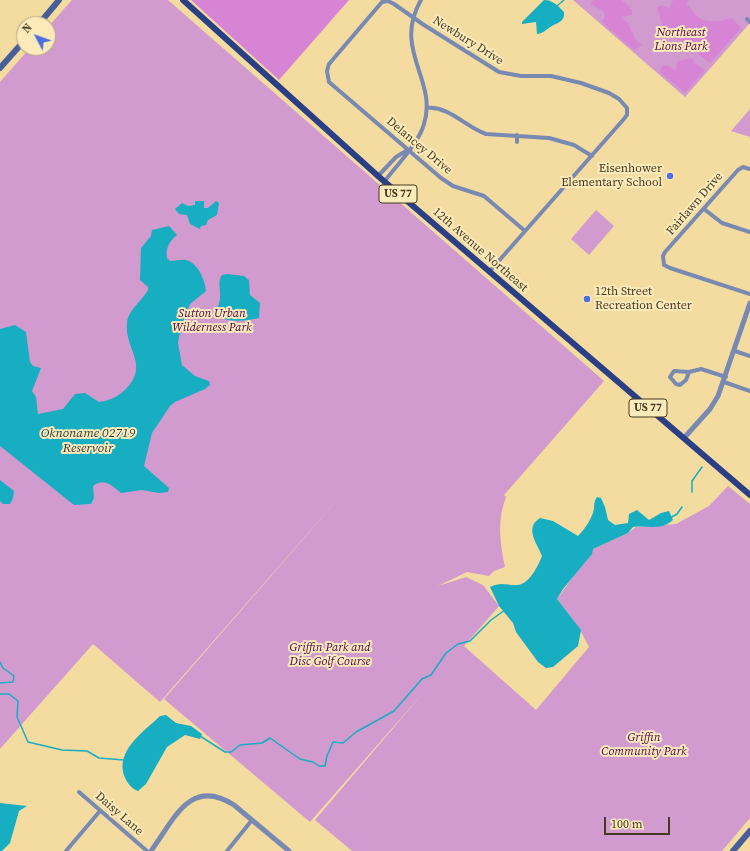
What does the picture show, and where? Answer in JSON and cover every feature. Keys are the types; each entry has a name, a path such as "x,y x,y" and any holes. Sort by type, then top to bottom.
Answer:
{"main road":[{"path":"46,16 59,0"},
{"name":"12th Avenue Northeast","path":"183,0 384,182 750,495"},
{"path":"0,68 16,50"},
{"path":"733,851 750,831"}],"street":[{"path":"384,182 422,130 427,108 425,95 410,42 414,17 421,0"},
{"name":"Newbury Drive","path":"336,57 382,2 389,1 498,72 512,75 557,77 601,90 619,99 627,108 627,115 489,272"},
{"name":"Delancey Drive","path":"336,57 327,69 329,82 450,185 484,196 525,231"},
{"path":"427,108 436,108 446,111 477,131 486,134 544,137 569,143 592,156"},
{"path":"517,136 517,142"},
{"path":"378,176 396,157 408,150"},
{"name":"Fairlawn Drive","path":"750,169 743,167 738,170 663,256 663,263 670,268 750,294"},
{"path":"704,209 722,223 750,232"},
{"path":"684,438 710,409 718,396 735,351 750,303"},
{"path":"735,351 750,356"},
{"path":"689,372 686,380 682,384 676,384 670,379 671,373 674,371 689,372 701,369 750,391"},
{"name":"Daisy Lane","path":"79,792 147,851"},
{"path":"151,851 179,809 194,799 205,796 218,797 234,805 289,851"},
{"path":"66,851 100,811"},
{"path":"227,851 252,820"}],"green space":[{"path":"72,0 168,0 604,381 504,495 506,497 501,515 500,532 505,567 494,571 489,576 467,572 438,586 466,577 483,585 499,606 464,646 536,710 589,647 579,628 557,599 593,549 628,533 636,527 676,524 709,506 728,486 750,504 750,818 722,851 352,851 315,820 423,693 310,822 164,699 352,483 160,702 93,644 0,749 0,82 23,56 56,56 56,18"},
{"path":"191,0 349,0 279,80"},
{"name":"Northeast Lions Park","path":"573,0 750,0 750,23 685,97"},
{"path":"594,0 622,0 632,10 632,15 621,17 628,23 635,39 642,45 634,50 602,22 605,15 603,11 590,4"},
{"path":"673,0 689,0 686,4 695,14 703,19 708,21 717,21 732,18 741,28 710,63 698,54 702,48 701,45 666,37 657,7 663,5 669,9"},
{"path":"692,58 694,62 705,70 685,93 660,72 662,66 669,66 675,70 678,61"},
{"path":"750,109 750,137 731,131"},
{"path":"596,210 614,226 589,255 571,239"}],"water":[{"path":"544,0 555,4 564,12 564,17 544,32 537,34 536,22 522,24 522,22"},
{"path":"195,201 204,201 204,208 208,208 216,201 219,203 217,215 208,220 206,225 201,226 200,229 190,224 187,215 179,214 175,209 182,203 188,206 195,205"},
{"name":"Oknoname 02719 Reservoir","path":"169,226 177,235 172,239 169,245 167,258 170,261 186,260 194,265 200,272 206,291 190,304 181,327 178,343 182,365 195,376 209,381 210,385 205,389 175,402 170,406 152,433 144,466 169,488 168,492 159,493 142,490 121,493 108,484 100,482 93,486 94,498 91,504 74,505 0,446 0,329 15,325 26,332 30,362 33,366 41,368 32,391 36,397 38,414 63,409 75,394 85,393 99,402 117,396 126,389 133,380 136,372 136,364 127,332 127,323 130,314 148,290 148,287 140,280 141,248 151,236 152,230"},
{"path":"227,274 244,276 249,280 250,295 260,303 259,318 243,321 227,320 217,316 220,299 220,280 222,275"},
{"path":"0,480 14,491 10,504 3,504 0,501"},
{"path":"597,497 601,498 608,520 615,525 628,523 629,514 637,510 649,520 661,513 669,511 673,520 659,527 633,527 628,533 593,549 592,554 563,589 557,599 581,630 578,646 553,667 546,668 538,662 516,632 513,623 499,606 490,587 501,584 522,584 533,574 542,556 533,536 532,531 535,522 540,518 553,521 578,536 592,516"},
{"path":"166,715 176,723 191,726 202,734 200,739 185,735 167,747 146,784 138,791 135,790 130,786 123,772 125,755 134,740 160,716"},
{"path":"0,803 27,806 19,811 10,843 2,851 0,851"}],"waterway":[{"path":"557,6 564,0"},
{"path":"692,492 692,481 702,467"},
{"path":"670,518 677,514 682,507"},
{"path":"200,736 225,752 231,752 240,745 262,743 270,738 300,759 313,762 319,766 325,766 327,756 333,742 343,743 356,732 394,711 422,679 431,675 446,653 458,644 470,641 491,620 505,610"},
{"path":"0,662 3,668 14,676 13,682 0,683"},
{"path":"0,694 9,694 18,701 17,717 28,742 62,750 87,751 99,758 124,760"}],"place":[{"name":"Eisenhower Elementary School","path":"670,176"},
{"name":"12th Street Recreation Center","path":"587,299"}],"park label":[{"name":"Sutton Urban Wilderness Park","path":"212,321"},
{"name":"Griffin Park and Disc Golf Course","path":"330,655"},
{"name":"Griffin Community Park","path":"644,745"}]}
